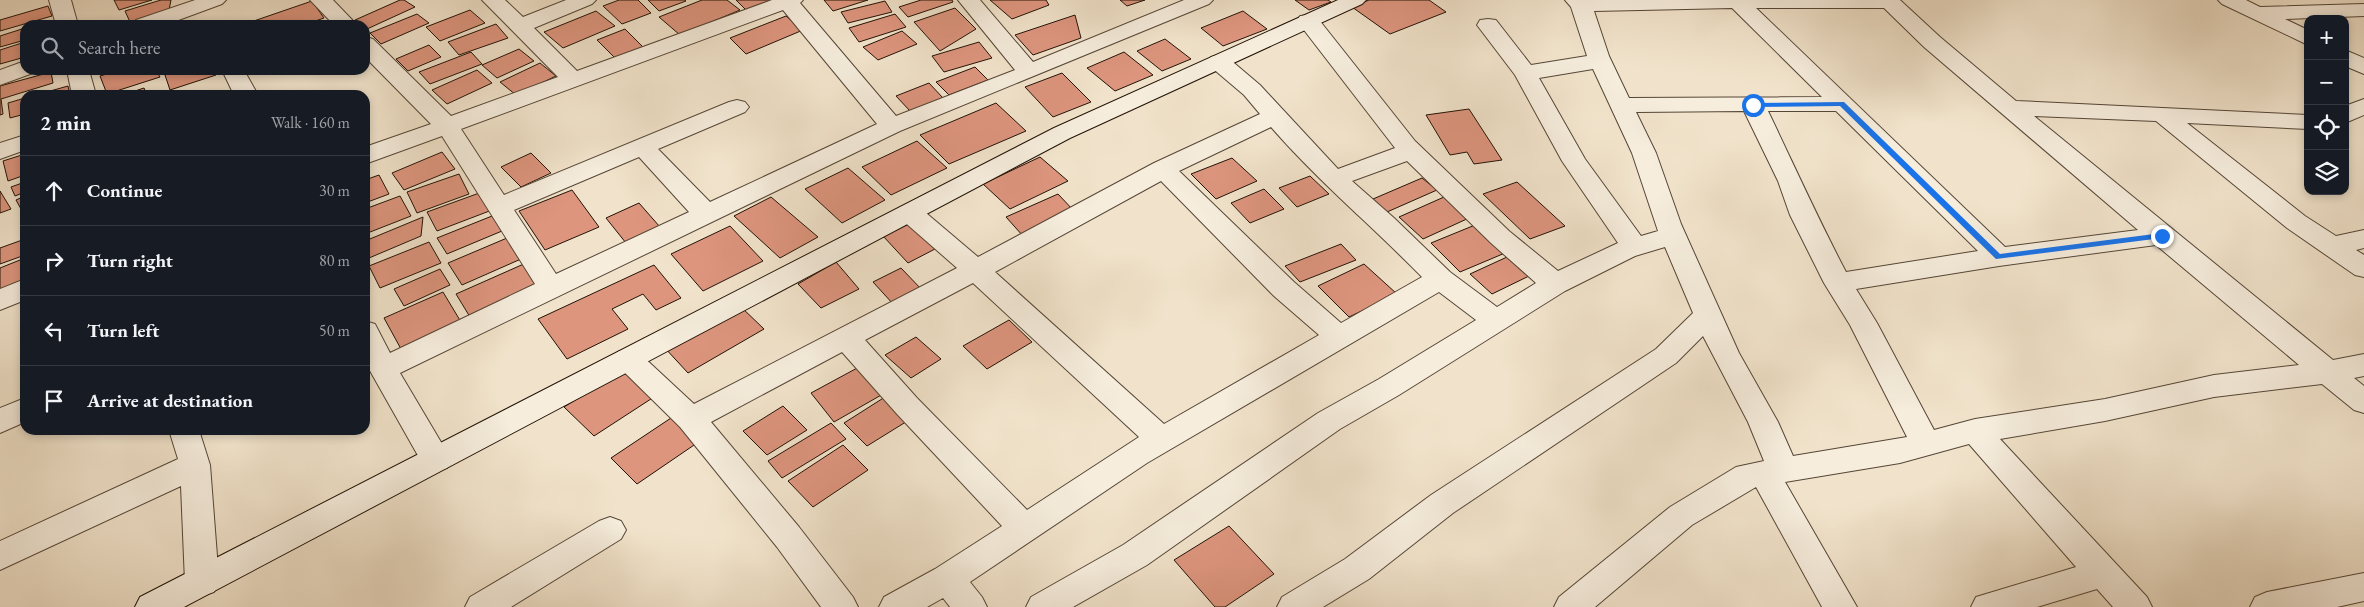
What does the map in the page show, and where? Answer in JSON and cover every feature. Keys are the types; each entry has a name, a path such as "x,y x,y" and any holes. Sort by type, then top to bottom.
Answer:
{"street":[{"path":"60,0 65,20"},
{"path":"321,0 341,20"},
{"path":"493,0 574,80"},
{"path":"520,26 585,0"},
{"path":"370,154 789,0 892,126"},
{"path":"969,0 1029,72"},
{"path":"383,369 892,126 1029,72 1202,0"},
{"path":"158,605 1062,133 1355,0"},
{"path":"2229,0 2304,36"},
{"path":"1840,607 1774,471 1762,422 1725,353 1673,235 1644,153 1623,105 1600,61 1579,3 1889,1 1932,42 2162,236 2364,402"},
{"path":"157,20 203,2 207,20"},
{"path":"1739,3 1999,257"},
{"path":"2256,14 2364,10"},
{"path":"1308,21 1410,151 1500,238 1555,284"},
{"path":"1488,25 1524,72 1574,161 1635,247"},
{"path":"370,49 447,126 551,288"},
{"path":"2349,59 2364,67"},
{"path":"1524,72 1600,61"},
{"path":"1219,62 1252,90 1334,179 1385,224 1440,279 1496,320"},
{"path":"0,78 20,70"},
{"path":"79,75 83,90"},
{"path":"236,75 243,90"},
{"path":"1623,105 1842,104"},
{"path":"1753,105 1790,181 1803,215 1838,283 1863,323 1926,444"},
{"path":"2349,114 2364,106"},
{"path":"499,207 738,108"},
{"path":"2011,108 2304,122"},
{"path":"2162,114 2274,205 2364,268"},
{"path":"691,419 844,337 976,270 1163,169 1225,138 1276,116"},
{"path":"0,150 20,144"},
{"path":"644,146 706,214"},
{"path":"1334,179 1410,151"},
{"path":"1163,169 1284,289 1339,337"},
{"path":"910,213 976,270 1161,439"},
{"path":"1043,607 1135,555 1329,421 1389,387 1555,284 1635,247 1673,235"},
{"path":"1838,283 1999,257 2162,236"},
{"path":"2332,246 2364,240"},
{"path":"896,607 947,578 1161,439 1440,279"},
{"path":"0,300 20,291"},
{"path":"1294,607 1357,569 1442,504 1666,356 1709,314"},
{"path":"844,337 1024,528"},
{"path":"370,342 383,369 436,459"},
{"path":"628,359 691,419 788,537 841,607"},
{"path":"1572,607 1681,516 1747,476 1900,451 1975,431 2105,410 2214,386 2328,372 2364,365"},
{"path":"0,421 20,411"},
{"path":"1975,431 2135,607"},
{"path":"186,435 195,465 202,582"},
{"path":"0,556 195,465"},
{"path":"482,607 610,530"},
{"path":"1988,607 2103,573"},
{"path":"947,578 970,607"},
{"path":"2267,607 2364,586"}],"building":[{"path":"114,0 152,0 119,10"},
{"path":"161,0 171,0 169,10 136,20 129,20 125,11"},
{"path":"400,0 404,0 415,7 370,28 370,20 355,20"},
{"path":"619,0 638,0 651,13 622,24 603,6"},
{"path":"648,0 685,0 686,1 659,11"},
{"path":"702,0 727,0 740,10 680,35 659,17"},
{"path":"736,0 773,0 746,10"},
{"path":"824,0 868,0 833,11"},
{"path":"921,0 952,0 953,2 908,17 899,7"},
{"path":"990,0 1046,0 1049,5 1012,19"},
{"path":"1120,0 1145,0 1127,6"},
{"path":"1295,0 1328,0 1331,2 1309,10"},
{"path":"1369,0 1429,0 1446,12 1390,34 1352,7"},
{"path":"312,1 324,18 318,20 257,20"},
{"path":"885,1 892,12 848,23 841,12"},
{"path":"48,6 52,16 38,20 20,20 20,25 0,31 0,20"},
{"path":"955,8 976,29 940,51 914,22"},
{"path":"470,10 485,23 440,41 426,27"},
{"path":"596,11 615,26 563,48 544,32"},
{"path":"1243,11 1267,29 1223,46 1201,28"},
{"path":"417,14 429,23 381,44 370,33"},
{"path":"895,14 906,27 859,42 849,28"},
{"path":"1075,15 1081,38 1033,55 1015,35"},
{"path":"786,16 803,30 746,54 730,38"},
{"path":"496,24 508,38 459,55 448,42"},
{"path":"625,29 643,47 615,58 597,40"},
{"path":"20,30 20,41 0,47 0,36"},
{"path":"902,31 917,44 878,60 863,47"},
{"path":"1165,39 1191,59 1162,71 1137,51"},
{"path":"979,42 992,58 944,72 932,56"},
{"path":"20,44 20,58 0,64 0,50"},
{"path":"429,45 441,57 408,71 396,59"},
{"path":"519,49 534,61 497,78 482,65"},
{"path":"471,52 482,64 430,84 419,72"},
{"path":"1124,52 1153,75 1115,91 1087,68"},
{"path":"540,63 556,76 516,95 500,82"},
{"path":"975,67 988,80 949,95 936,82"},
{"path":"477,70 492,83 447,104 432,90"},
{"path":"1062,73 1091,102 1053,117 1025,87"},
{"path":"40,75 52,75 53,83 30,90 20,90 20,93 1,99 3,114 0,115 0,86"},
{"path":"159,75 160,77 119,90 105,90 100,76"},
{"path":"165,75 216,75 170,90"},
{"path":"929,83 943,98 910,111 896,96"},
{"path":"68,86 69,90 54,90"},
{"path":"20,99 20,115 10,118 8,103"},
{"path":"996,103 1026,131 949,164 920,135"},
{"path":"1469,109 1502,160 1474,164 1467,152 1450,155 1426,115"},
{"path":"917,141 947,168 891,195 862,167"},
{"path":"442,152 455,169 404,190 392,173"},
{"path":"531,153 551,173 521,187 501,167"},
{"path":"20,156 20,177 8,181 3,161"},
{"path":"1040,157 1068,181 1010,209 983,184"},
{"path":"1232,158 1257,181 1216,199 1191,174"},
{"path":"848,168 885,200 842,223 805,189"},
{"path":"459,174 469,194 417,213 407,192"},
{"path":"379,175 389,194 370,201 370,178"},
{"path":"1310,176 1329,194 1297,207 1279,188"},
{"path":"1422,178 1437,190 1387,212 1373,199"},
{"path":"1517,182 1565,226 1530,239 1483,194"},
{"path":"20,184 20,194 15,196 11,187"},
{"path":"1264,189 1284,209 1250,223 1231,203"},
{"path":"572,190 599,227 545,250 519,211"},
{"path":"0,191 11,209 0,213"},
{"path":"482,192 492,210 437,231 427,212"},
{"path":"1058,194 1075,212 1023,236 1006,217"},
{"path":"400,196 411,216 370,232 370,207"},
{"path":"771,197 818,237 780,258 734,216"},
{"path":"1444,197 1469,218 1423,239 1399,217"},
{"path":"20,198 20,207 16,200"},
{"path":"639,203 660,227 626,243 606,218"},
{"path":"492,216 502,231 447,254 437,238"},
{"path":"423,217 421,236 370,258 370,239"},
{"path":"909,224 935,249 908,263 883,236"},
{"path":"1475,225 1505,253 1460,272 1431,243"},
{"path":"730,226 763,261 703,291 671,254"},
{"path":"507,238 521,259 462,285 448,263"},
{"path":"20,241 20,257 0,264 0,248"},
{"path":"429,242 441,263 380,288 370,266"},
{"path":"1341,244 1356,260 1300,282 1285,266"},
{"path":"1507,257 1529,276 1492,294 1470,274"},
{"path":"20,260 20,284 0,292 0,268"},
{"path":"836,262 859,289 821,308 798,284"},
{"path":"526,263 541,285 470,317 456,294"},
{"path":"1364,264 1397,294 1349,317 1318,286"},
{"path":"654,265 681,298 656,310 643,294 612,309 628,329 567,359 538,319"},
{"path":"901,268 923,291 894,305 873,282"},
{"path":"440,269 450,285 404,306 394,289"},
{"path":"443,292 461,322 401,349 384,318"},
{"path":"740,306 764,329 688,373 664,347"},
{"path":"1009,320 1032,342 987,369 963,346"},
{"path":"916,337 941,359 911,378 885,355"},
{"path":"859,367 883,394 834,422 811,393"},
{"path":"624,370 654,397 594,436 564,407"},
{"path":"885,397 909,420 867,446 844,423"},
{"path":"783,406 807,430 767,455 743,431"},
{"path":"671,418 697,443 637,484 611,458"},
{"path":"831,423 846,439 782,478 768,461"},
{"path":"843,445 868,470 813,507 788,481"},
{"path":"1229,526 1274,574 1225,607 1215,607 1174,560"}],"route":[{"path":"1753,105 1842,104 1999,257 2162,236"}]}
